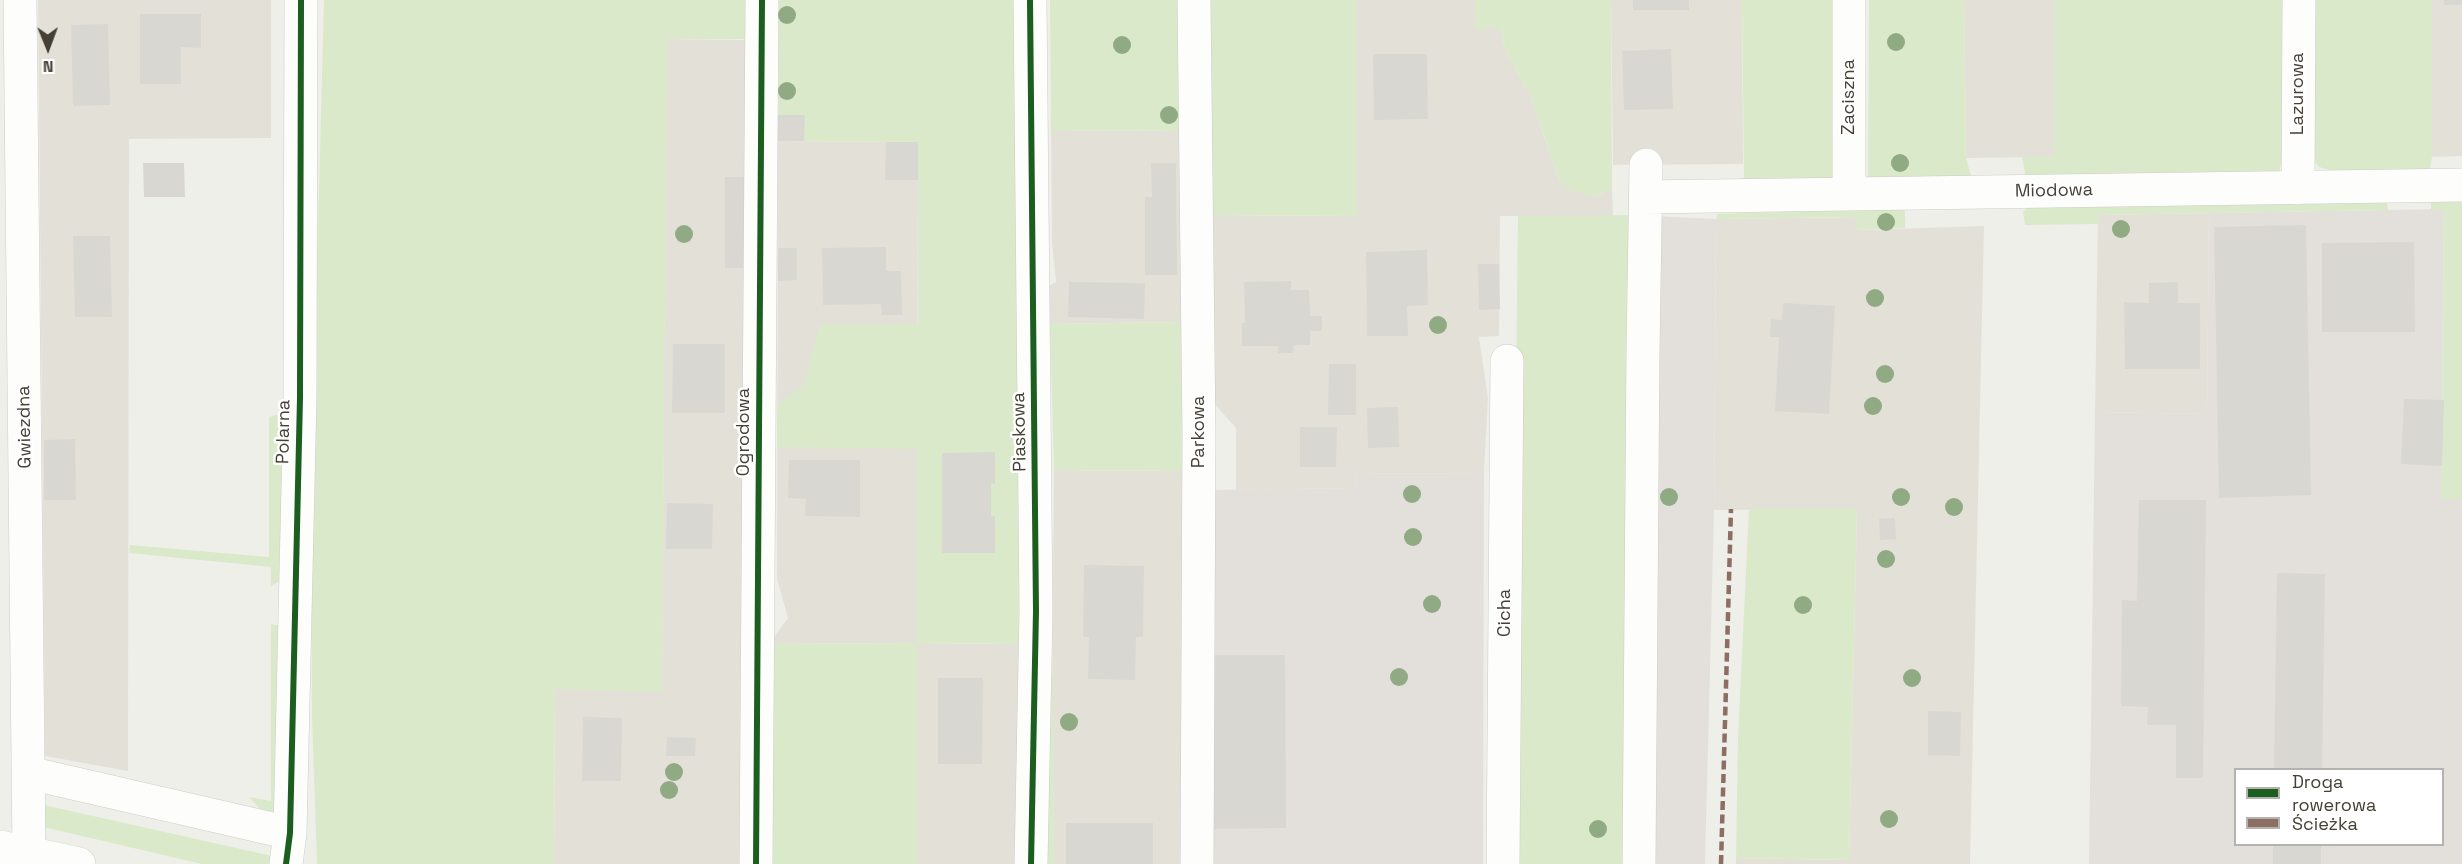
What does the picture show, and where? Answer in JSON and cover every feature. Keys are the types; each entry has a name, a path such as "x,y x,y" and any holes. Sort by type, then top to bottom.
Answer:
{"street":[{"name":"Gwiezdna","path":"15,850 29,773 20,0"},
{"name":"Polarna","path":"288,849 300,398 301,0"},
{"name":"Ogrodowa","path":"756,864 762,0"},
{"name":"Piaskowa","path":"1030,0 1036,611 1031,864"},
{"name":"Parkowa","path":"1194,0 1199,434 1197,864"},
{"name":"Zaciszna","path":"1849,0 1849,194"},
{"name":"Lazurowa","path":"2298,188 2299,0"},
{"path":"1639,864 1646,165"},
{"name":"Miodowa","path":"1646,197 2462,186"},
{"name":"Cicha","path":"1503,864 1507,361"},
{"path":"29,773 288,849"},
{"path":"15,850 79,864"}],"shaded area":[{"path":"38,0 271,0 271,138 129,139 128,771 45,756"},
{"path":"1357,0 1475,0 1475,28 1500,28 1506,52 1530,94 1559,180 1595,197 1612,189 1613,215 1515,468 1518,216 1500,216 1499,336 1479,337 1488,398 1484,473 1356,474 1355,488 1236,490 1236,428 1212,401 1211,215 1357,216"},
{"path":"1611,0 1742,0 1743,164 1613,165"},
{"path":"1964,0 2054,0 2054,157 1966,158"},
{"path":"2432,0 2462,0 2462,156 2432,157"},
{"path":"666,39 754,40 748,864 554,864 555,688 662,691"},
{"path":"1051,130 1184,131 1185,322 1050,324 1049,286 1056,282 1052,243"},
{"path":"778,141 918,142 917,643 1021,644 1018,864 917,864 916,643 769,644 788,618 777,579"},
{"path":"2444,209 2441,498 2462,499 2462,864 2089,864 2095,412 2207,414 2209,213"},
{"path":"2209,213 2207,414 2095,412 2098,215"},
{"path":"1635,215 1716,219 1714,510 1705,864 1608,864"},
{"path":"1857,217 1858,230 1984,226 1970,864 1736,864 1736,858 1849,860 1857,509 1714,510 1716,219"},
{"path":"1054,470 1185,471 1184,864 1054,864 1052,697"},
{"path":"1484,473 1483,864 1209,864 1209,490 1355,488 1356,474"}],"green space":[{"path":"324,0 1015,0 1021,409 1016,424 1014,448 1022,470 1021,644 917,643 917,449 777,447 777,406 803,386 820,325 918,324 918,142 778,141 779,39 667,39 662,692 555,689 554,864 317,864 312,717 311,496"},
{"path":"1050,0 1183,0 1184,131 1051,130"},
{"path":"1211,0 1357,0 1357,216 1211,215"},
{"path":"1475,0 1611,0 1612,189 1595,197 1567,189 1559,180 1530,94 1506,52 1500,28 1475,29"},
{"path":"1742,0 1833,0 1832,178 1829,183 1733,180 1744,178"},
{"path":"1869,0 1964,0 1966,158 1972,179 1868,182"},
{"path":"2054,0 2282,0 2282,161 2279,172 2026,179 2022,157 2054,156"},
{"path":"2310,0 2432,0 2432,157 2429,176 2338,173 2319,167 2309,154"},
{"path":"2462,195 2462,499 2441,499 2444,210 2431,210 2431,196"},
{"path":"2386,197 2388,210 2098,215 2098,224 2025,225 2023,212 2028,207"},
{"path":"1905,208 1905,228 1857,230 1857,217 1716,219 1717,214"},
{"path":"1635,215 1627,864 1515,864 1518,216"},
{"path":"1185,322 1185,471 1054,470 1050,324"},
{"path":"279,414 284,418 282,580 271,586 271,567 129,553 130,545 269,557 269,417"},
{"path":"1749,509 1857,509 1849,860 1736,858 1738,737"},
{"path":"271,624 281,626 275,811 262,811 249,797 271,801"},
{"path":"917,643 917,864 768,864 769,644"},
{"path":"1053,671 1054,864 1046,864 1048,700"},
{"path":"44,805 272,856 271,864 202,864 39,826"}],"building":[{"path":"1633,0 1689,0 1689,10 1633,10"},
{"path":"2444,0 2462,0 2462,5 2444,5"},
{"path":"140,14 201,14 201,48 181,47 181,84 140,84"},
{"path":"108,24 110,105 73,106 71,25"},
{"path":"1671,49 1673,109 1624,110 1622,51"},
{"path":"1373,54 1427,54 1428,119 1374,120"},
{"path":"778,115 805,115 804,141 778,141"},
{"path":"886,142 918,142 918,180 885,180"},
{"path":"143,163 184,163 185,197 144,197"},
{"path":"1151,163 1176,163 1177,275 1145,275 1145,197 1152,197"},
{"path":"725,177 753,177 753,268 725,268"},
{"path":"2306,225 2311,495 2219,498 2214,227"},
{"path":"73,236 110,236 112,317 75,317"},
{"path":"2414,242 2415,332 2322,332 2322,243"},
{"path":"886,247 886,271 901,271 902,315 882,315 881,304 823,305 822,248"},
{"path":"778,248 797,248 797,280 778,281"},
{"path":"1427,250 1428,305 1407,306 1408,336 1367,336 1366,252"},
{"path":"1478,264 1499,264 1500,309 1479,310"},
{"path":"1291,281 1291,290 1309,290 1310,316 1322,316 1322,331 1310,331 1310,345 1294,345 1293,353 1278,353 1278,346 1242,346 1242,323 1245,323 1244,282"},
{"path":"1069,282 1145,283 1144,319 1068,317"},
{"path":"2178,282 2178,303 2200,303 2200,369 2125,369 2124,302 2149,303 2149,283"},
{"path":"1783,303 1835,306 1829,414 1775,411 1779,337 1770,337 1771,319 1782,320"},
{"path":"673,344 725,344 725,413 672,413"},
{"path":"1329,364 1356,364 1356,415 1328,415"},
{"path":"2404,399 2444,400 2442,466 2401,464"},
{"path":"1398,407 1399,447 1368,448 1367,408"},
{"path":"1300,427 1337,427 1336,467 1300,467"},
{"path":"75,439 76,500 44,500 44,440"},
{"path":"995,452 995,484 991,483 991,516 995,516 995,553 942,553 942,453"},
{"path":"789,460 860,460 860,517 805,516 806,499 788,498"},
{"path":"2139,500 2206,500 2203,778 2176,778 2176,725 2147,725 2148,707 2121,706 2122,600 2137,601"},
{"path":"667,503 713,504 712,549 666,549"},
{"path":"1895,518 1896,539 1880,540 1879,519"},
{"path":"1084,565 1144,566 1143,637 1136,637 1135,680 1088,679 1089,637 1083,637"},
{"path":"2277,573 2325,574 2322,768 2274,768"},
{"path":"1212,655 1285,655 1286,828 1213,829"},
{"path":"938,678 983,678 982,764 938,764"},
{"path":"1928,711 1961,712 1960,756 1928,755"},
{"path":"583,717 622,718 621,781 582,781"},
{"path":"667,737 696,738 695,756 666,756"},
{"path":"1066,823 1153,823 1153,864 1066,864"},
{"path":"2273,846 2321,846 2321,864 2273,864"}],"marked path":[{"path":"1721,864 1731,509"}],"cycle path":[{"path":"286,864 290,833 300,398 301,0"},
{"path":"756,864 762,0"},
{"path":"1030,0 1036,611 1031,864"}]}
